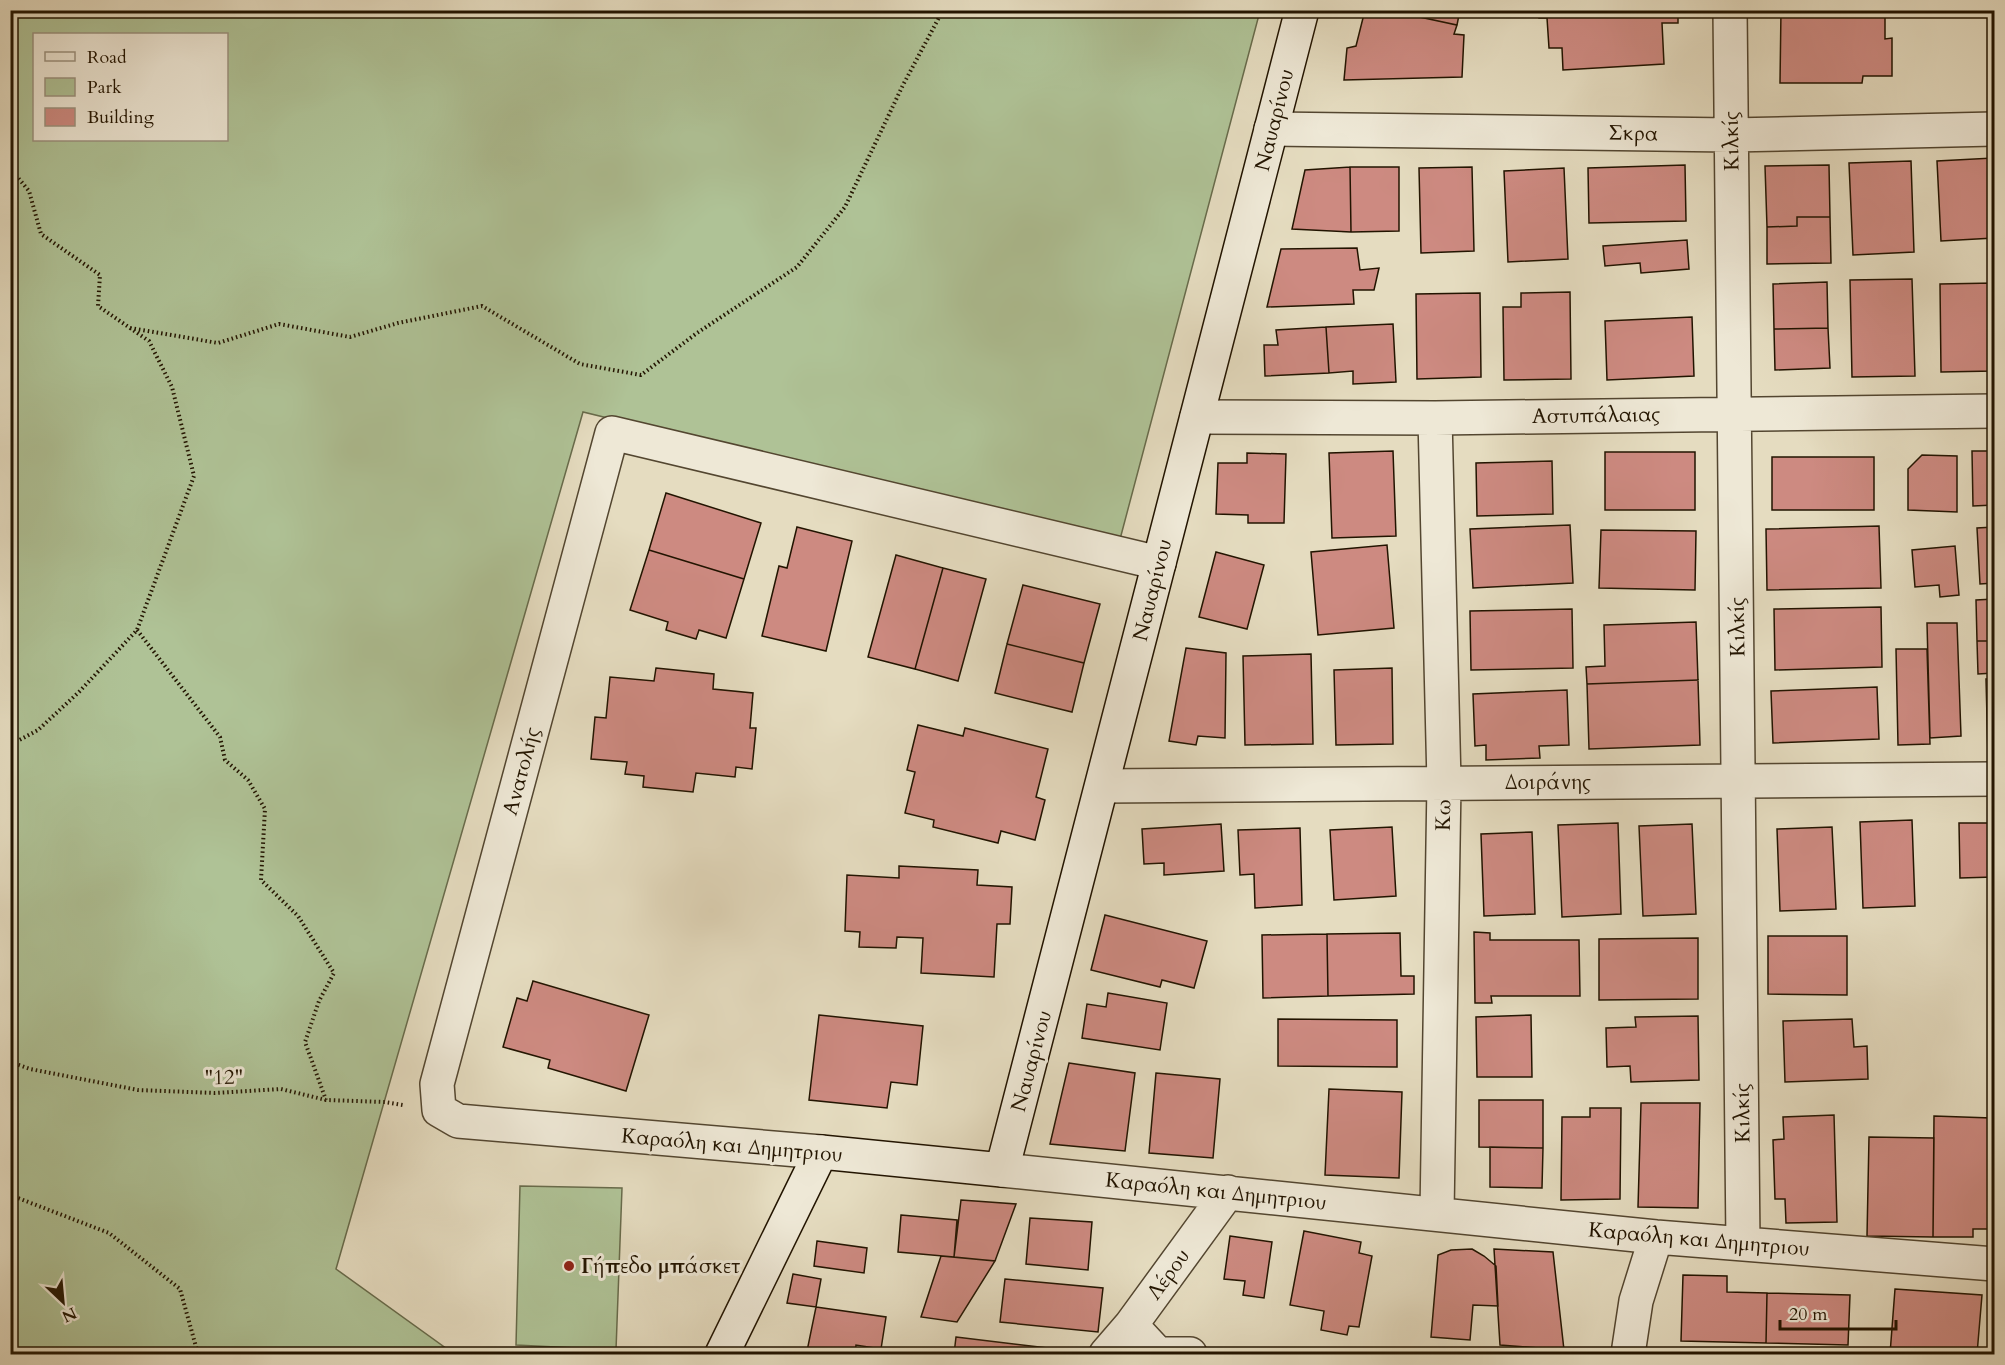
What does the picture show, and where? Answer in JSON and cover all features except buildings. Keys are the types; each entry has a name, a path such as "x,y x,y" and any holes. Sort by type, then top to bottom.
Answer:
{"street":[{"name":"Ναυαρίνου","path":"1002,1170 1302,10"},
{"name":"Κιλκίς","path":"1730,10 1743,1243"},
{"name":"Σκρα","path":"1271,129 1731,135 1995,129"},
{"name":"Αστυπάλαιας","path":"1197,417 1435,418 1995,411"},
{"name":"Κω","path":"1435,418 1444,783 1437,1213"},
{"name":"Ανατολής","path":"439,1110 437,1084 612,433 1159,563"},
{"name":"Δοιράνης","path":"1102,786 1995,779"},
{"name":"Καραόλη και Δημητριου","path":"439,1110 458,1121 821,1152 1656,1237 1995,1264"},
{"path":"722,1354 821,1152"},
{"name":"Λέρου","path":"1106,1354 1131,1325 1228,1192"},
{"path":"1628,1354 1636,1301 1656,1237"},
{"path":"1131,1325 1158,1354 1190,1354"}],"path":[{"path":"130,328 218,343 279,324 350,337 398,323 482,306 580,364 641,375 697,333 797,267 845,207 903,85 943,10"},
{"path":"10,168 29,191 41,234 100,275 98,306 149,341 172,387 194,476 137,630 79,692 38,730 10,745"},
{"path":"137,630 220,737 225,760 248,780 265,809 261,879 298,916 334,973 319,1001 305,1042 326,1100"},
{"name":"\"12\"","path":"10,1062 30,1070 138,1090 215,1093 281,1089 326,1100 385,1102 439,1110"},
{"path":"10,1195 110,1233 180,1289 198,1354"}],"green space":[{"path":"10,11 1260,11 1119,543 583,412 336,1269 454,1354 11,1354"},
{"name":"Γήπεδο μπάσκετ","path":"520,1186 622,1188 616,1350 516,1345"}],"place":[{"name":"Γήπεδο μπάσκετ","path":"569,1266"}]}
